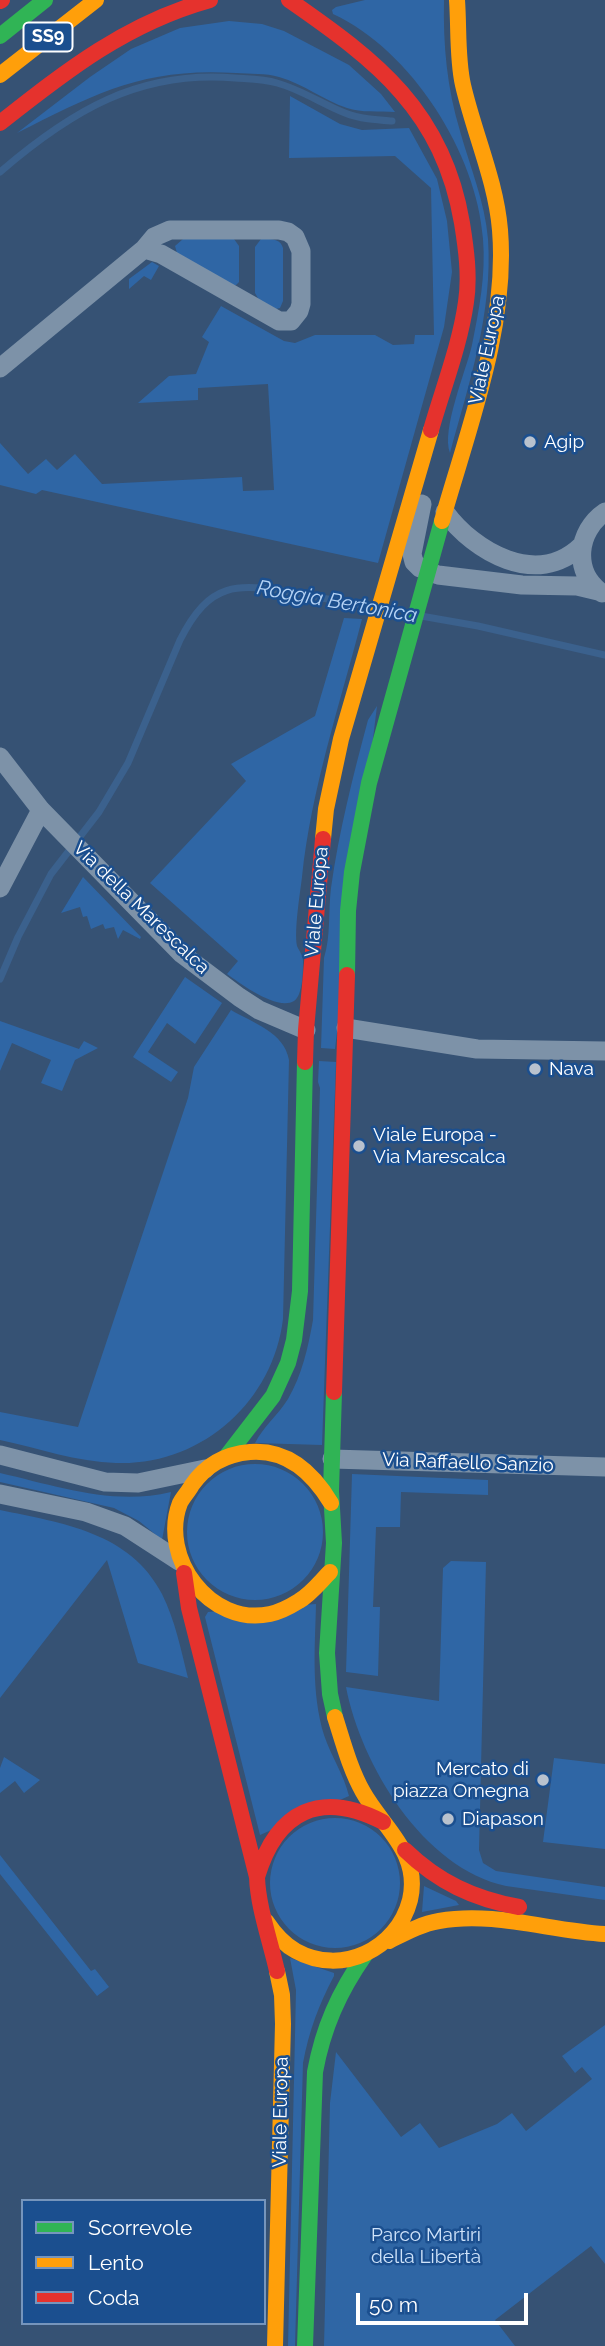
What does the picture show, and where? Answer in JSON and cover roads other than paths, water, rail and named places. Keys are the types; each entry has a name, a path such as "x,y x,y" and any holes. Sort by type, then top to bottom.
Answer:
{"main road":[{"name":"SS9","path":"0,36 45,0"},
{"name":"SS9","path":"0,75 96,0"},
{"path":"0,123 59,76 113,40 149,21 210,0"},
{"name":"Viale Europa","path":"226,1457 278,1387 296,1332 300,1291 306,1030 326,809 341,739 467,299 465,255 448,166 425,123 398,87 350,43 289,0"},
{"name":"Viale Europa","path":"266,1921 280,1939 298,1953 320,1961 343,1961 365,1955 386,1942 402,1923 411,1899 412,1874 405,1850 365,1794 350,1764 327,1680 334,1526 331,1503 332,1459 348,911 352,872 369,783 492,342 501,285 500,228 462,82 457,0"},
{"name":"Viale Europa","path":"275,2346 282,2101 282,1995 266,1921 258,1900 257,1877 189,1608 175,1542 175,1521 181,1501 191,1483 205,1469 226,1457 246,1452 266,1452 286,1457 305,1468 321,1483 331,1503"},
{"path":"286,1457 332,1459"},
{"path":"182,1567 198,1590 215,1604 235,1612 256,1615 278,1612 298,1603 330,1572"},
{"name":"Viale Europa","path":"257,1877 269,1844 293,1818 315,1808 339,1805 362,1810 383,1822"},
{"path":"405,1850 433,1875 467,1894 505,1905 554,1911"},
{"path":"585,1916 605,1920"},
{"path":"386,1942 419,1926 454,1919 491,1920 605,1934"},
{"name":"Viale Europa","path":"305,2346 313,2102 320,2040 328,2015 344,1984 365,1955"}],"street":[{"path":"0,368 144,249 154,237 170,230 279,229 288,232 295,237 301,251 299,311 291,321 279,321 161,254 144,249"},
{"name":"Viale Europa","path":"427,573 414,562 412,554 456,345"},
{"path":"445,512 463,534 490,553 515,563 551,563 563,559 581,546"},
{"path":"601,593 588,578 582,563 581,546 586,531 595,519 605,512"},
{"path":"427,573 522,585 577,586 601,593"},
{"name":"Via della Marescalca","path":"0,758 41,810 182,954 259,1010 306,1030"},
{"path":"0,888 41,810"},
{"path":"346,1028 477,1049 605,1051"},
{"path":"0,1455 105,1482 138,1483 205,1469"},
{"name":"Via Raffaello Sanzio","path":"332,1459 605,1467"},
{"path":"0,1494 86,1512 125,1526 182,1567"}],"waterway":[{"path":"0,172 53,130 80,113 137,88 168,81 200,77 267,81 295,89 351,115 392,121"},
{"name":"Roggia Bertonica","path":"0,979 18,937 51,874 99,812 128,763 180,640 202,606 227,591 256,588 375,607"},
{"name":"Roggia Bertonica","path":"421,616 605,655"}],"place":[{"name":"Agip","path":"530,442"},
{"name":"Nava","path":"535,1069"},
{"name":"Viale Europa - Via Marescalca","path":"359,1146"},
{"name":"Mercato di piazza Omegna","path":"543,1780"},
{"name":"Diapason","path":"448,1819"}],"park label":[{"name":"Parco Martiri della Libertà","path":"426,2246"}]}
